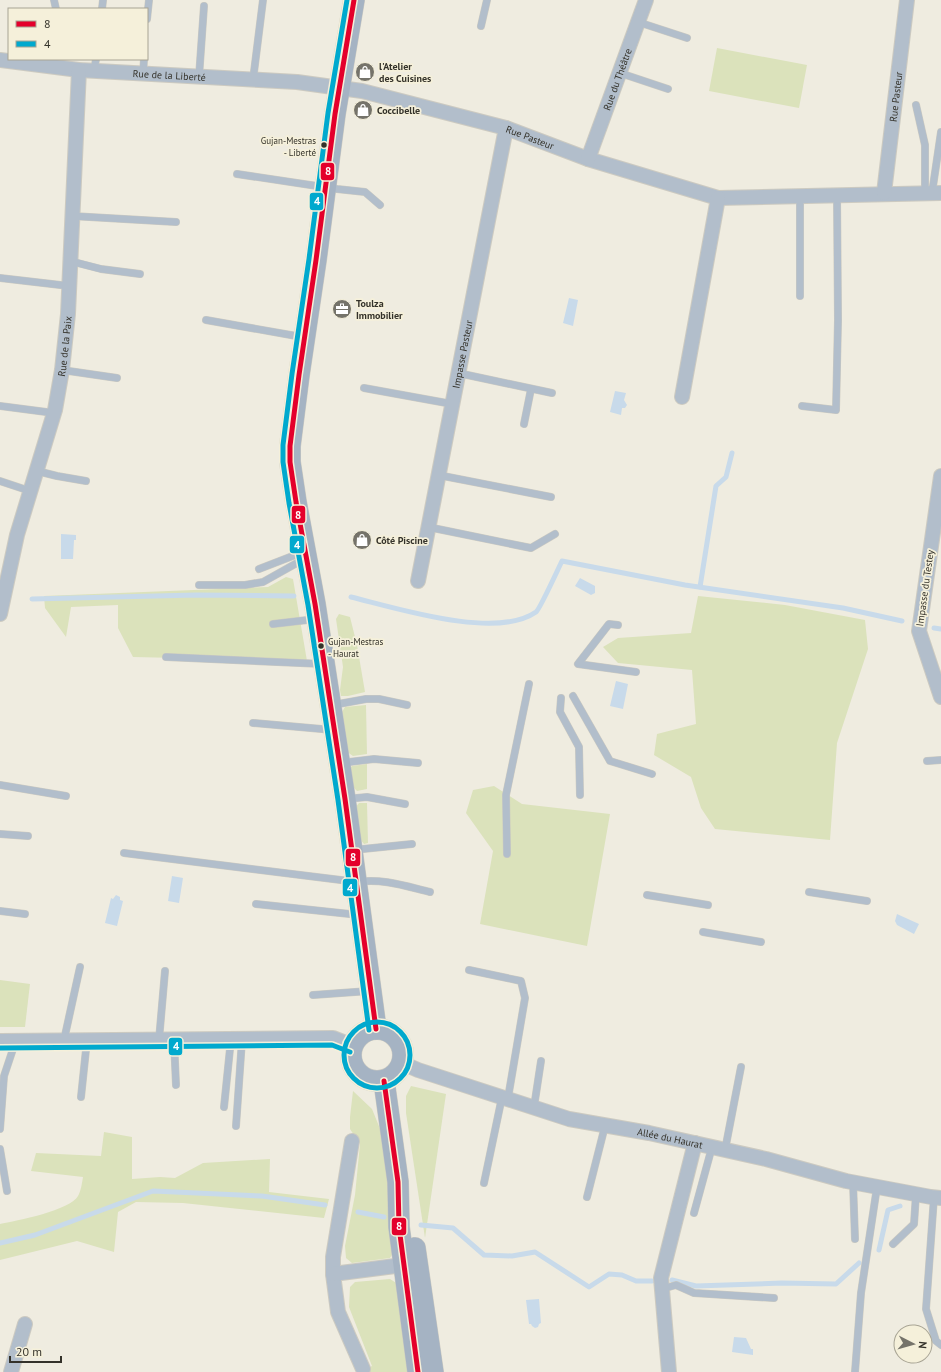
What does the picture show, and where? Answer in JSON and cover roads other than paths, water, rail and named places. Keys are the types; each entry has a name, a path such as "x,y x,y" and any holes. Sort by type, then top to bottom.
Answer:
{"main road":[{"path":"354,0 339,88 290,446 293,482 325,664 346,799 376,1029"},
{"path":"376,1029 384,1030 398,1039 404,1055 402,1064 398,1071 392,1077 384,1081 368,1080 359,1073 352,1062 351,1054 356,1040 362,1034 376,1029"},
{"path":"384,1081 398,1182 399,1227 410,1264 433,1372"},
{"path":"410,1264 418,1372"}],"street":[{"name":"Rue du Théâtre","path":"588,159 646,0"},
{"name":"Rue Pasteur","path":"884,193 907,0"},
{"name":"Rue de la Liberté","path":"0,60 70,66 95,65 143,74 297,82 339,88"},
{"name":"Rue de la Paix","path":"0,614 1,597 17,535 54,413 62,370 70,286 72,216 70,66"},
{"name":"Rue Pasteur","path":"339,88 362,91 506,128 588,159 718,198 932,193"},
{"name":"Impasse Pasteur","path":"418,581 506,128"},
{"path":"682,397 718,198"},
{"name":"Impasse du Testey","path":"941,476 919,631 941,697"},
{"path":"0,1041 333,1038 353,1046"},
{"name":"Allée du Haurat","path":"402,1064 569,1119 649,1133 766,1159 853,1182 938,1198"},
{"path":"352,1141 333,1257 333,1274 338,1312 363,1369"},
{"path":"668,1372 661,1278 695,1143"},
{"path":"333,1274 410,1264"},
{"path":"11,1372 24,1324"}],"lane":[{"path":"253,80 263,0"},
{"path":"481,26 487,0"},
{"path":"200,77 204,6"},
{"path":"638,22 687,38"},
{"path":"143,74 144,60"},
{"path":"620,73 668,89"},
{"path":"916,105 925,145 932,193"},
{"path":"932,193 941,132"},
{"path":"237,174 365,192 380,205"},
{"path":"802,406 836,410 838,320 837,195"},
{"path":"800,196 800,296"},
{"path":"72,216 176,222"},
{"path":"70,262 100,269 140,274"},
{"path":"0,278 70,286"},
{"path":"206,320 304,337"},
{"path":"62,370 116,378"},
{"path":"458,373 552,393"},
{"path":"364,388 452,404"},
{"path":"524,424 530,389"},
{"path":"0,406 54,413"},
{"path":"36,471 86,481"},
{"path":"438,475 551,497"},
{"path":"0,481 30,490"},
{"path":"428,527 530,548 555,534"},
{"path":"259,569 306,555"},
{"path":"199,586 246,585 263,582 306,555"},
{"path":"273,624 317,618"},
{"path":"618,625 609,624 578,664 636,672"},
{"path":"166,657 325,664"},
{"path":"507,854 506,795 529,684"},
{"path":"573,696 610,761 652,774"},
{"path":"561,698 560,712 579,747 580,796"},
{"path":"331,705 366,699 408,704"},
{"path":"253,723 335,730"},
{"path":"340,764 374,759 418,763"},
{"path":"928,761 941,760"},
{"path":"0,785 66,796"},
{"path":"346,799 367,797 405,804"},
{"path":"0,834 28,836"},
{"path":"352,850 412,844"},
{"path":"124,853 357,882 371,880 383,881 430,892"},
{"path":"809,892 867,901"},
{"path":"647,895 708,905"},
{"path":"256,904 361,915"},
{"path":"0,911 25,914"},
{"path":"704,932 761,942"},
{"path":"64,1040 80,966"},
{"path":"469,970 521,981 524,998 505,1098 484,1183"},
{"path":"159,1040 165,971"},
{"path":"313,995 371,991"},
{"path":"0,1129 4,1076 15,1040"},
{"path":"81,1096 87,1040"},
{"path":"174,1040 176,1085"},
{"path":"224,1107 237,1040"},
{"path":"236,1126 237,1040"},
{"path":"534,1107 542,1061"},
{"path":"725,1150 741,1067"},
{"path":"587,1197 605,1126"},
{"path":"694,1213 712,1147"},
{"path":"0,1149 7,1191"},
{"path":"853,1182 855,1239"},
{"path":"855,1372 861,1293 877,1187"},
{"path":"893,1244 914,1224 916,1194"},
{"path":"938,1198 926,1309 936,1341 941,1345"},
{"path":"662,1289 676,1285 694,1293 774,1298"}],"water":[{"path":"569,298 578,300 573,326 563,323"},
{"path":"615,391 626,393 624,400 627,405 625,408 622,408 621,415 610,412"},
{"path":"61,534 76,535 76,540 74,540 73,559 61,559"},
{"path":"580,578 595,586 595,593 591,595 575,586"},
{"path":"616,681 628,684 623,709 610,706"},
{"path":"172,876 183,878 179,903 168,901"},
{"path":"116,895 123,901 117,926 105,923 111,898 113,899"},
{"path":"897,914 919,924 914,934 897,925 895,921"},
{"path":"539,1299 541,1323 535,1328 529,1324 526,1300"},
{"path":"734,1337 746,1338 751,1349 753,1349 753,1355 732,1352"}],"waterway":[{"path":"700,587 716,486 726,477 732,453"},
{"path":"351,597 445,619 497,623 518,620 536,612 545,597 562,561 685,585 843,608 902,621"},
{"path":"32,599 196,595 294,596"},
{"path":"934,628 941,629"},
{"path":"0,1243 35,1235 153,1191 262,1196 325,1205"},
{"path":"879,1250 888,1210 900,1206"},
{"path":"358,1212 384,1217"},
{"path":"421,1225 453,1228 484,1255 512,1256 535,1252 589,1287 609,1274 622,1275 636,1281 652,1281"},
{"path":"672,1280 696,1286 782,1283 836,1284 859,1263"}],"place":[{"name":"l'Atelier des Cuisines","path":"365,72"},
{"name":"Coccibelle","path":"363,110"},
{"name":"Gujan-Mestras - Liberté","path":"324,145"},
{"name":"Toulza Immobilier","path":"342,309"},
{"name":"Côté Piscine","path":"362,540"},
{"name":"Gujan-Mestras - Haurat","path":"321,646"}]}
